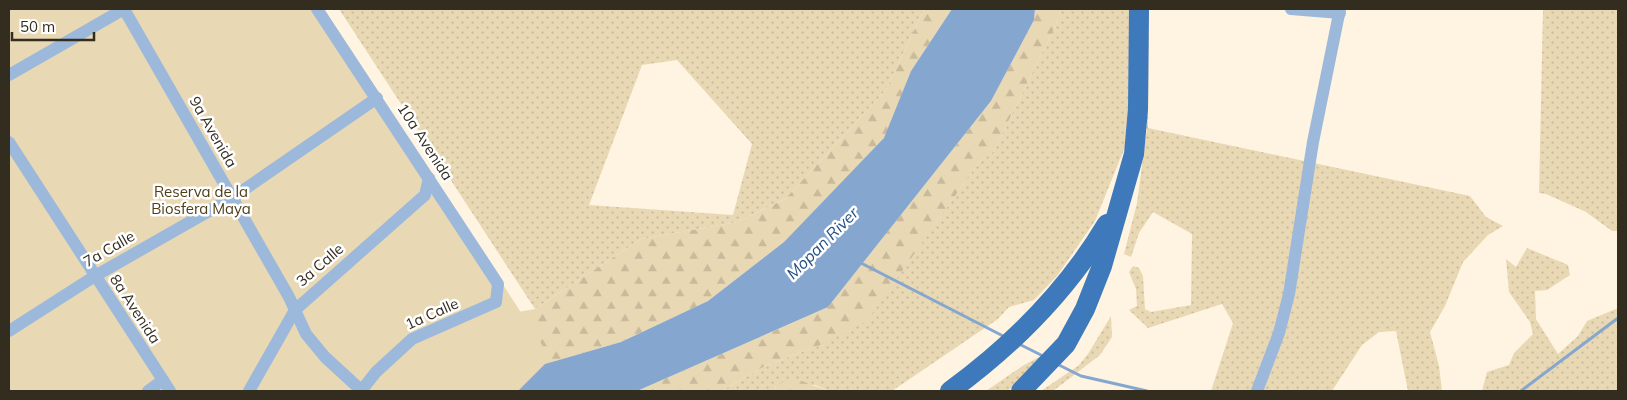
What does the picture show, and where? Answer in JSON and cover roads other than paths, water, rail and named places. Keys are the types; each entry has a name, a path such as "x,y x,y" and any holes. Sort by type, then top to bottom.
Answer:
{"highway":[{"path":"1021,391 1054,358 1074,329 1102,266 1131,169 1137,134 1139,9"},
{"path":"950,391 1011,342 1048,306 1086,257 1119,205"}],"street":[{"path":"9,76 124,9"},
{"name":"9a Avenida","path":"124,9 289,297 306,334 362,391"},
{"name":"10a Avenida","path":"317,9 498,284 498,295"},
{"path":"1257,391 1279,333 1289,294 1314,142 1340,11 1291,9"},
{"name":"7a Calle","path":"9,332 95,276 232,198 377,98"},
{"name":"8a Avenida","path":"9,142 170,391"},
{"name":"3a Calle","path":"249,391 295,310 425,194 429,178"},
{"name":"1a Calle","path":"362,391 380,367 412,339 496,302 498,295"},
{"path":"148,391 163,380"}],"water":[{"name":"Mopan River","path":"952,9 1035,9 1034,20 991,101 828,307 637,391 518,391 545,364 621,342 708,301 784,242 884,138 911,71"}],"waterway":[{"path":"859,262 1005,337"},
{"path":"1521,391 1618,318"},
{"path":"1019,344 1045,357"},
{"path":"1057,364 1081,376 1147,391"}],"park label":[{"name":"Reserva de la Biosfera Maya","path":"201,200"}]}
